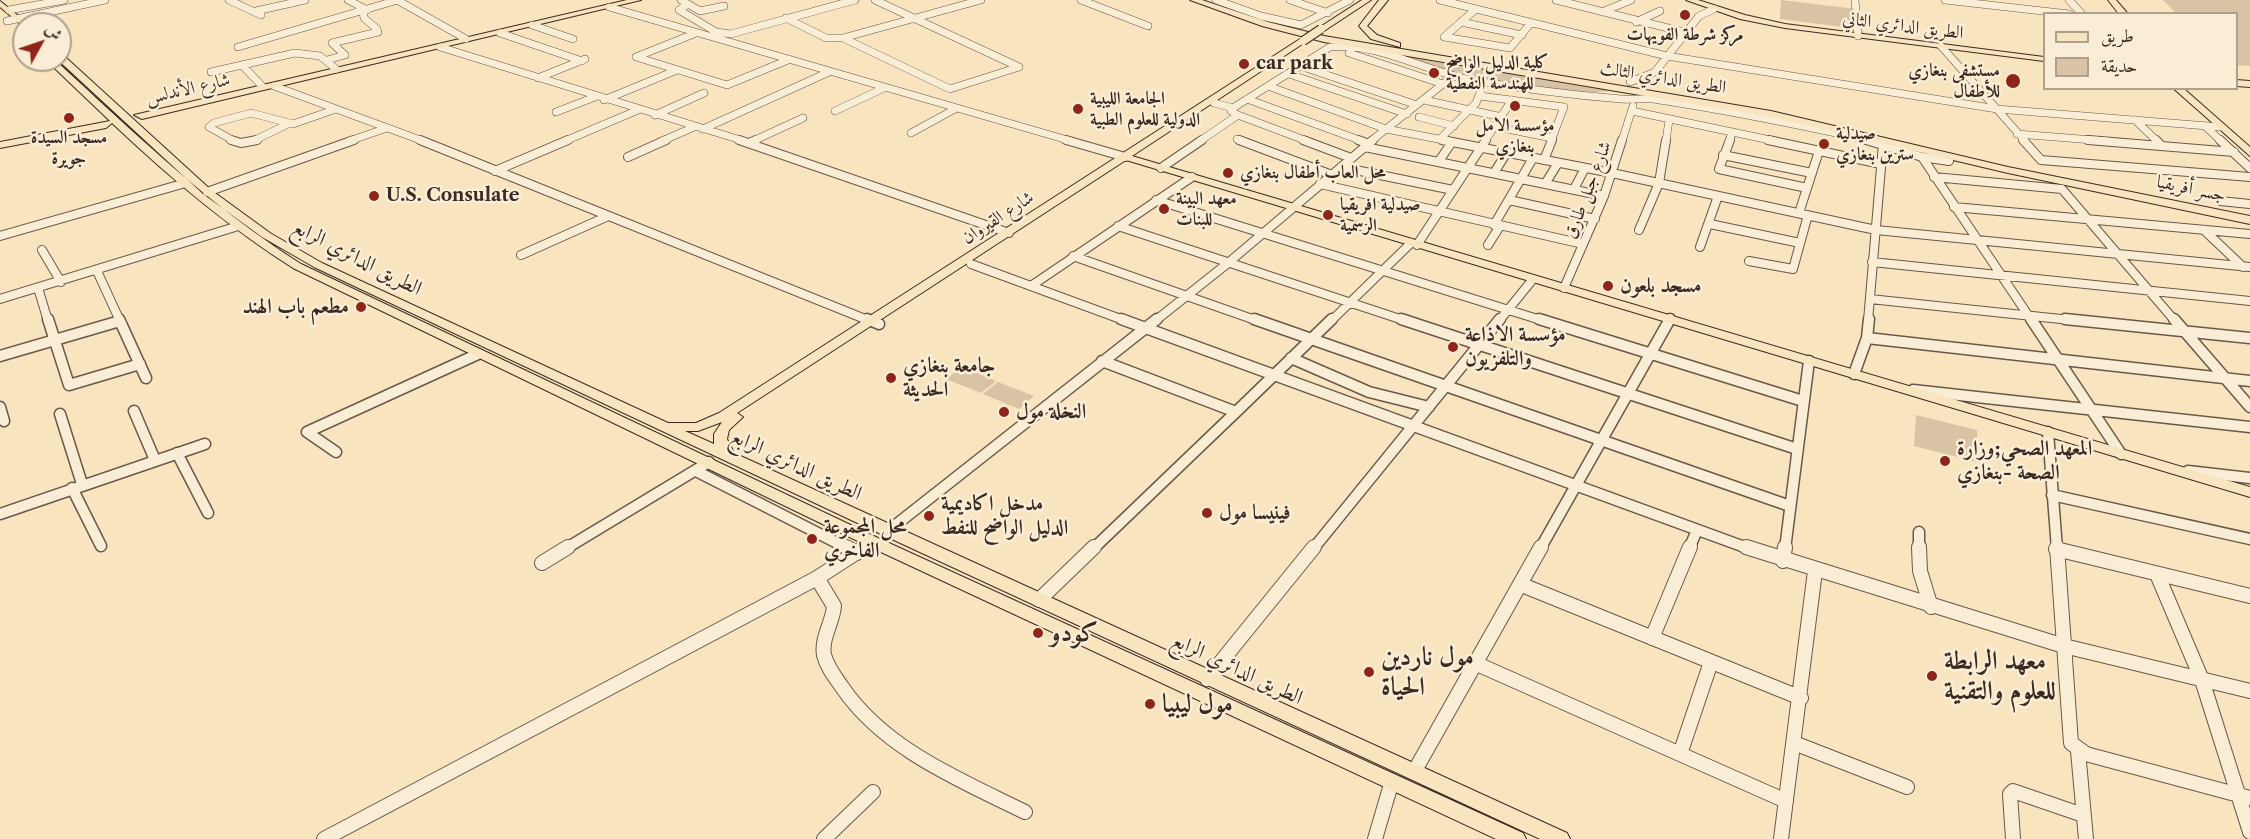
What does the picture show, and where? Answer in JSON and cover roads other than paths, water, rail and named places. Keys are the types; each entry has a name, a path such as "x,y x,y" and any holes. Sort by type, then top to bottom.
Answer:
{"highway":[{"name":"الطريق الدائري الثالث","path":"1194,0 1291,31 1401,53 1782,116 2008,170 2126,192"},
{"name":"الطريق الدائري الثالث","path":"1206,0 1305,31 1428,54 1794,114 2126,192"},
{"path":"1384,0 1364,22 1365,30 1382,40 1428,54"},
{"path":"2112,0 2122,12"},
{"path":"2117,0 2127,12"},
{"path":"1401,53 1502,74 1530,87"},
{"path":"2185,90 2220,127 2250,153"},
{"path":"2185,90 2250,145"},
{"path":"2008,170 2087,190 2250,225"},
{"path":"2056,175 2250,211"},
{"name":"جسر أفريقيا","path":"2126,192 2250,218"}],"main road":[{"name":"شارع الأندلس","path":"567,16 440,47 319,74 262,86 139,115 274,86 319,74 336,69 567,16 609,7 637,0"},
{"name":"شارع القيروان","path":"875,322 971,264 1367,0"},
{"name":"الطريق الدائري الثاني","path":"1689,0 1717,3 1773,24 2043,59"},
{"path":"0,3 12,13"},
{"name":"شارع القيروان","path":"660,425 693,428 724,421 1009,233 1214,103 1305,41"},
{"name":"الطريق الدائري الرابع","path":"72,68 207,192 288,254 1207,679 1414,772 1483,814 1516,839"},
{"name":"الطريق الدائري الرابع","path":"63,72 182,184 235,227 478,354 873,542 1392,781 1560,839"},
{"path":"63,132 96,120 100,115 100,105"},
{"path":"118,110 134,112 163,109"},
{"path":"143,131 147,120 174,109"},
{"path":"0,147 108,123 84,130"},
{"path":"0,147 84,130 108,127 124,129"},
{"path":"1128,158 2250,492"},
{"path":"724,421 719,440 729,456"}],"street":[{"path":"9,10 64,0"},
{"path":"56,12 105,0"},
{"path":"229,0 259,13 305,0"},
{"path":"348,0 365,11"},
{"path":"238,47 398,0 466,39"},
{"path":"671,2 680,0 700,11 724,6"},
{"path":"688,4 679,10 716,32 731,34 855,0"},
{"path":"843,38 950,89 1019,67 875,0"},
{"path":"786,18 826,38 843,38 981,0"},
{"path":"1081,0 1148,26"},
{"path":"1216,0 1294,25 1306,24 1350,0"},
{"path":"1290,0 1328,13"},
{"path":"1440,0 1667,56 1997,109 2220,127"},
{"path":"1556,0 1684,32"},
{"path":"1601,12 1631,0"},
{"path":"1855,0 1858,36"},
{"path":"1945,0 1995,3 2056,12"},
{"path":"2069,0 2080,12"},
{"path":"238,4 247,2"},
{"path":"59,12 98,3 110,7"},
{"path":"1630,82 1655,72 1698,16 1717,3"},
{"path":"609,7 1128,158"},
{"path":"1476,9 1444,37 1510,48 1531,23"},
{"path":"327,60 345,55 330,45 332,43 378,30 364,18 365,11"},
{"path":"1636,21 1660,11"},
{"path":"1461,22 1522,34"},
{"path":"532,25 573,39"},
{"path":"500,33 585,59 538,78"},
{"path":"696,33 635,57 728,85 788,60"},
{"path":"1941,46 2041,160 2250,177"},
{"path":"440,47 604,100 749,143 1009,233"},
{"path":"1330,47 1443,84"},
{"path":"1161,168 1235,111 1247,99 1330,47 1376,52 1453,76 1483,81 1567,92 1650,99 1758,116 1883,144 1922,157 1949,161"},
{"path":"212,72 292,53 320,56 336,69"},
{"path":"242,64 262,86"},
{"path":"1300,66 1420,103 1502,117"},
{"path":"604,100 677,70"},
{"path":"703,129 829,72"},
{"path":"1289,74 1407,114"},
{"path":"888,531 1228,262 1386,129 1453,76"},
{"path":"1440,139 1470,111 1480,96 1483,81"},
{"path":"274,86 387,128 606,217 875,322"},
{"path":"1268,86 1386,129 1612,173 1876,230 2246,267"},
{"path":"1525,102 1530,87"},
{"path":"835,111 884,88"},
{"path":"1544,160 1564,107 1567,92"},
{"path":"1578,93 1624,92"},
{"path":"655,115 704,93"},
{"path":"1480,96 1564,107"},
{"path":"556,112 595,97"},
{"path":"1247,99 1367,145 1604,196"},
{"name":"شارع جبل طارق","path":"1564,288 1604,196 1634,99"},
{"path":"1039,600 1311,339 1414,244 1497,126 1512,100"},
{"path":"1214,103 1351,158"},
{"path":"288,124 251,113 214,123 209,127 236,143 242,143 266,136 288,124 336,109"},
{"path":"911,133 955,109"},
{"path":"495,171 638,110"},
{"path":"1632,111 1881,164"},
{"path":"1419,117 1454,126"},
{"path":"749,143 803,118"},
{"path":"1640,230 1659,183 1668,120"},
{"path":"2135,120 2162,146"},
{"path":"1497,126 1552,138"},
{"path":"2205,126 2250,168"},
{"path":"628,157 694,127"},
{"path":"207,192 387,128"},
{"path":"1732,133 1717,166 1723,171 1807,188"},
{"path":"2017,134 2234,152"},
{"path":"1237,139 1332,175"},
{"path":"1439,161 1452,142"},
{"path":"1854,374 1867,338 1883,144"},
{"path":"1749,261 1793,269 1800,243 1807,188 1819,151"},
{"path":"1494,173 1506,152"},
{"path":"1723,155 1812,173"},
{"path":"1922,157 2121,454"},
{"path":"1488,245 1509,200 1533,158"},
{"path":"1545,184 1558,162"},
{"path":"1341,167 1453,190"},
{"path":"1574,189 1585,168"},
{"path":"1030,286 1192,177"},
{"path":"1934,177 2062,189 2250,407"},
{"path":"0,236 182,184"},
{"path":"1320,184 1437,213 1584,244"},
{"path":"1700,247 1718,196"},
{"path":"1156,200 1803,401"},
{"path":"1509,200 1595,219"},
{"path":"2220,201 2250,204"},
{"path":"1954,207 2250,234"},
{"path":"521,255 606,217"},
{"path":"1710,224 1800,243"},
{"path":"1118,226 1797,449"},
{"path":"0,299 235,227"},
{"path":"2205,230 2246,267"},
{"path":"42,249 61,282"},
{"path":"1073,256 1790,506"},
{"path":"1872,262 2250,301"},
{"path":"971,264 1783,561 2064,646 2250,691"},
{"path":"97,271 146,378"},
{"path":"1207,679 1533,279"},
{"path":"38,288 69,385 140,364"},
{"path":"1870,299 2250,338"},
{"path":"1414,772 1522,585 1649,353 1670,319"},
{"path":"0,356 120,321"},
{"path":"1867,338 2250,381"},
{"path":"336,452 307,432 478,354"},
{"path":"1291,358 1369,392 1429,407"},
{"path":"1102,361 1236,412"},
{"path":"1783,561 1809,361"},
{"path":"1906,390 2250,427"},
{"path":"0,407 4,421"},
{"path":"134,411 154,460"},
{"path":"60,414 77,486 101,546"},
{"path":"2048,432 2071,743 2078,751 2244,796"},
{"path":"0,514 205,444"},
{"path":"177,453 208,513"},
{"path":"542,563 709,462"},
{"path":"2170,469 2250,478"},
{"path":"696,471 856,553"},
{"path":"2052,495 2250,539"},
{"path":"1652,638 1697,530"},
{"path":"1918,532 1920,571 1931,607"},
{"path":"324,839 818,578 873,542"},
{"path":"2056,549 2250,596"},
{"path":"1781,839 1801,698 1815,571"},
{"path":"2157,574 2202,680 2244,796 2250,832"},
{"path":"818,578 834,606 824,651 829,668 853,706 881,730 917,754 978,789 1025,812"},
{"path":"1522,585 1801,698"},
{"path":"1680,754 1712,662"},
{"path":"1477,664 1786,801"},
{"path":"1794,743 1907,787"},
{"path":"2078,751 2085,839"},
{"path":"1375,839 1392,781"},
{"path":"2013,839 2010,794 2013,791 2083,815"},
{"path":"824,839 873,792"}],"place":[{"name":"مركز شرطة الفويهات","path":"1685,15"},
{"name":"car park","path":"1244,64"},
{"name":"كلية الدليل الواضح للهندسة النفطية","path":"1434,73"},
{"name":"مستشفى بنغازي للأطفال","path":"2013,81"},
{"name":"مؤسسة الامل بنغازي","path":"1515,106"},
{"name":"الجامعة الليبية الدولية للعلوم الطبية","path":"1078,109"},
{"name":"مسجد السيدة جويرة","path":"69,118"},
{"name":"صيدلية سترين بنغازي","path":"1824,144"},
{"name":"محل العاب أطفال بنغازي","path":"1228,173"},
{"name":"U.S. Consulate","path":"374,196"},
{"name":"معهد البينة للبنات","path":"1164,209"},
{"name":"صيدلية افريقيا الرسمية","path":"1328,215"},
{"name":"مسجد بلعون","path":"1608,286"},
{"name":"مطعم باب الهند","path":"361,307"},
{"name":"مؤسسة الاذاعة والتلفزيون","path":"1453,347"},
{"name":"جامعة بنغازي الحديثة","path":"891,378"},
{"name":"النخلة مول","path":"1004,412"},
{"name":"المعهد الصحي;وزارة الصحة -بنغازي","path":"1945,461"},
{"name":"فينيسا مول","path":"1207,513"},
{"name":"مدخل اكاديمية الدليل الواضح للنفط","path":"929,516"},
{"name":"محل المجموعة الفاخري","path":"812,539"},
{"name":"كودو","path":"1038,633"},
{"name":"مول ناردين الحياة","path":"1369,672"},
{"name":"معهد الرابطة للعلوم والتقنية","path":"1932,676"},
{"name":"مول ليبيا","path":"1150,704"}]}
